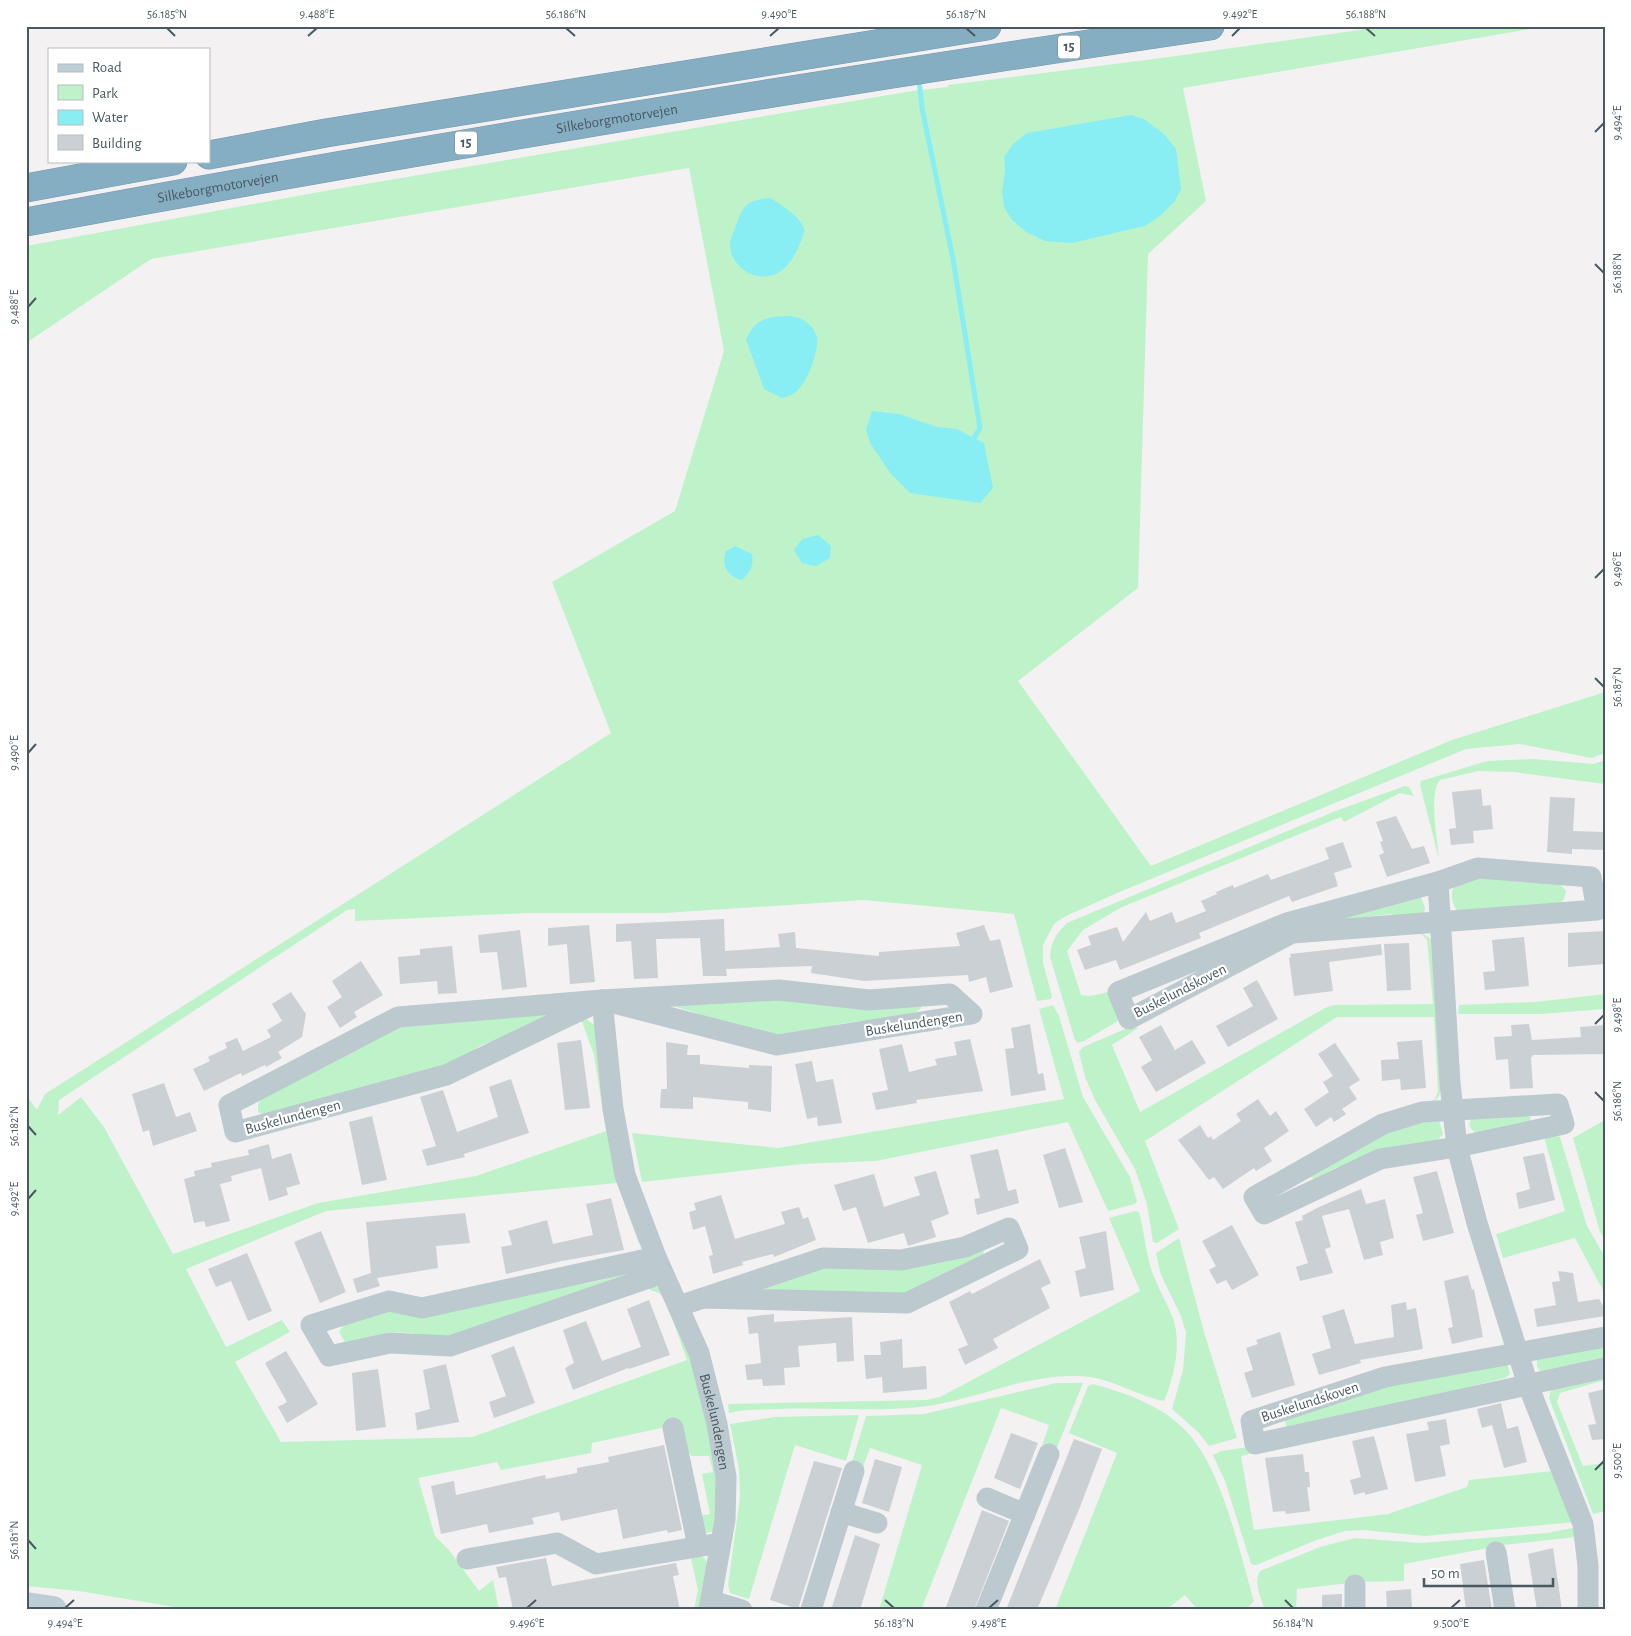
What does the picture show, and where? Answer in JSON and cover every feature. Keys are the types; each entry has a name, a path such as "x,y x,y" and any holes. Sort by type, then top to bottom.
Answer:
{"highway":[{"name":"15","path":"210,155 345,130 987,26"},
{"name":"Silkeborgmotorvejen","path":"26,222 316,168 918,69 1210,26"},
{"path":"26,188 168,162"}],"street":[{"name":"Buskelundskoven","path":"1478,868 1591,877 1597,910 1292,933 1129,1019 1118,992 1288,923 1438,882 1478,868"},
{"path":"1438,882 1452,1110 1457,1147 1477,1223 1528,1385 1582,1524 1588,1566 1588,1610"},
{"name":"Buskelundengen","path":"602,1000 446,1075 235,1132 229,1105 398,1017 602,1000 779,990 869,1000 950,994 972,1014 777,1046 602,1000"},
{"name":"Buskelundengen","path":"602,1000 612,1109 625,1175 660,1265 699,1353 717,1424 726,1477 725,1520 710,1605 742,1610"},
{"path":"1558,1104 1564,1124 1457,1147 1380,1159 1264,1214 1254,1197 1383,1124 1422,1112 1452,1110 1558,1104"},
{"path":"679,1306 703,1298 823,1258 901,1260 965,1247 1009,1228 1018,1249 907,1304 703,1298"},
{"path":"660,1265 450,1346 390,1343 329,1356 311,1325 389,1301 422,1308 660,1265"},
{"name":"Buskelundskoven","path":"1605,1337 1385,1377 1251,1421 1255,1444 1605,1368"},
{"path":"673,1428 698,1546"},
{"path":"986,1610 1049,1454"},
{"path":"811,1610 854,1471"},
{"path":"987,1498 1025,1514"},
{"path":"841,1512 877,1523"},
{"path":"466,1559 557,1543 596,1564 720,1543"},
{"path":"1496,1552 1505,1610"},
{"path":"1355,1585 1355,1610"},
{"path":"26,1606 53,1610"}],"green space":[{"path":"1387,26 1548,26 1183,88 1206,201 1148,254 1138,588 1018,681 1151,866 1452,740 1605,692 1605,753 1592,758 1520,744 1466,749 1117,893 1066,916 1054,924 1043,945 1043,963 1052,996 1051,999 1037,1001 1014,914 863,900 665,913 527,913 355,921 355,909 347,910 59,1100 58,1115 81,1097 104,1127 173,1254 318,1203 476,1176 606,1131 594,1055 581,1019 586,1019 596,1026 641,1240 639,1244 617,1183 326,1211 186,1269 226,1347 282,1320 290,1332 235,1362 281,1442 472,1437 687,1360 665,1299 659,1293 650,1290 648,1285 655,1286 667,1293 706,1404 720,1504 713,1532 702,1533 698,1516 710,1514 702,1474 713,1472 709,1456 692,1456 686,1450 680,1424 592,1443 591,1453 501,1470 497,1462 418,1478 435,1536 449,1550 479,1591 493,1580 499,1610 192,1610 79,1591 26,1586 26,1095 37,1110 45,1094 611,733 552,582 675,511 724,351 689,168 151,259 26,343 26,246 319,192 912,91 948,87 948,85 1169,57"},
{"path":"1533,759 1594,764 1605,760 1605,784 1513,772 1478,771 1440,780 1436,787 1434,806 1439,859 1420,785 1421,781 1487,761"},
{"path":"1405,786 1409,787 1414,796 1400,793 1344,822 1341,817 1120,908 1083,930 1067,951 1081,995 1090,996 1108,992 1119,1016 1118,1021 1084,1041 1078,1043 1075,1040 1050,957 1055,938 1067,923 1338,810"},
{"path":"1468,876 1558,882 1566,891 1564,899 1557,907 1458,912 1452,900 1453,890 1456,881"},
{"path":"1421,897 1425,908 1424,914 1396,919 1391,914 1309,923"},
{"path":"1420,932 1431,939 1442,1089 1437,1099 1427,1104 1435,1099 1438,1091 1434,1017 1337,1017 1145,1141 1179,1229 1157,1243 1153,1242 1147,1204 1135,1169 1095,1100 1085,1077 1079,1052 1083,1047 1132,1026 1138,1028 1112,1045 1140,1112 1325,1008 1334,1005 1433,1004 1427,940"},
{"path":"1605,994 1605,1009 1540,1014 1458,1014 1459,1005 1535,1002"},
{"path":"698,998 921,1001 921,1008 915,1013 865,1027 859,1021 835,1025 829,1031 777,1038 701,1019 697,1013 673,1006 661,1008"},
{"path":"1053,1005 1059,1016 1083,1097 1130,1177 1137,1201 1135,1204 1108,1211 1068,1122 876,1161 802,1164 642,1182 632,1133 778,1148 1064,1099 1039,1009"},
{"path":"550,1015 501,1042 481,1045 467,1059 266,1116 258,1112 258,1104 264,1095 394,1023"},
{"path":"1528,1113 1531,1119 1528,1124 1476,1134 1469,1126 1471,1118"},
{"path":"1422,1120 1439,1121 1443,1134 1436,1142 1344,1170 1337,1167 1314,1179 1305,1172 1384,1128"},
{"path":"1605,1120 1605,1240 1600,1232 1573,1138"},
{"path":"1555,1135 1560,1137 1587,1226 1605,1257 1605,1294 1575,1238 1503,1258 1496,1234 1565,1211 1544,1137"},
{"path":"1135,1211 1139,1212 1152,1272 1176,1328 1176,1361 1164,1401 1142,1395 1111,1382 1076,1376 1036,1380 940,1404 920,1407 747,1410 729,1413 728,1404 926,1400 940,1397 1140,1291 1109,1218"},
{"path":"1179,1238 1204,1332 1237,1438 1209,1446 1198,1432 1172,1409 1183,1370 1186,1333 1181,1316 1161,1275 1156,1253"},
{"path":"983,1250 984,1254 981,1259 908,1297 759,1289 811,1270"},
{"path":"615,1271 641,1273 459,1338 420,1339 413,1333 388,1332 383,1338 345,1342 339,1332 346,1322 357,1314 577,1279 584,1284 610,1278"},
{"path":"1605,1344 1605,1363 1542,1374 1537,1366 1537,1358"},
{"path":"1507,1362 1510,1374 1505,1378 1341,1418 1327,1418 1294,1429 1287,1429 1284,1418 1359,1390"},
{"path":"1605,1376 1605,1380 1560,1393 1557,1402 1583,1466 1605,1463 1605,1511 1593,1514 1549,1398 1551,1390"},
{"path":"1056,1383 1083,1383 1056,1450 1042,1446 1049,1425 1001,1408 921,1610 879,1610 922,1465 870,1448 863,1467 852,1462 866,1416 924,1414"},
{"path":"1093,1384 1118,1391 1164,1413 1184,1429 1197,1445 1209,1464 1228,1510 1254,1601 1246,1610 1198,1610 1185,1595 1166,1610 1055,1610 1117,1453 1069,1433 1088,1386"},
{"path":"859,1415 846,1461 795,1445 749,1599 730,1593 728,1585 740,1498 739,1469 730,1424 775,1417"},
{"path":"1248,1447 1254,1453 1241,1456 1254,1530 1388,1514 1467,1487 1469,1480 1553,1471 1575,1522 1425,1536 1363,1530 1345,1531 1314,1541 1256,1565 1251,1564 1225,1481 1213,1455 1221,1451"},
{"path":"1573,1528 1576,1537 1504,1545 1404,1564 1404,1581 1358,1582 1297,1589 1296,1610 1265,1610 1258,1590 1257,1580 1260,1571 1323,1546 1355,1538 1421,1543 1547,1533"},
{"path":"690,1554 700,1556 706,1560 708,1566 708,1583 702,1610 694,1610 698,1590"}],"water":[{"path":"1131,115 1144,119 1164,134 1176,149 1181,189 1175,201 1160,216 1145,226 1072,243 1045,241 1026,232 1012,220 1004,207 1002,191 1005,171 1004,157 1013,144 1027,133"},
{"path":"771,198 796,216 805,231 788,265 778,273 770,276 754,275 746,272 735,261 731,253 730,243 744,208 757,200"},
{"path":"789,316 802,320 812,327 817,338 814,360 803,384 791,395 782,398 764,389 746,340 750,331 756,325 762,320 772,317"},
{"path":"872,411 899,414 937,427 957,429 984,443 993,488 980,503 910,493 891,474 870,443 866,429"},
{"path":"818,535 831,546 830,558 816,566 802,563 794,550 802,539"},
{"path":"735,546 752,554 751,569 742,580 729,573 724,561 726,551"}],"building":[{"path":"1481,789 1483,806 1491,805 1493,829 1473,831 1474,843 1451,845 1449,829 1456,828 1452,792"},
{"path":"1550,797 1575,798 1573,831 1605,832 1605,850 1572,849 1572,854 1547,852"},
{"path":"1396,816 1412,849 1424,846 1430,863 1387,877 1379,855 1384,853 1380,842 1383,841 1376,822"},
{"path":"1343,842 1352,867 1334,873 1338,886 1292,902 1289,896 1199,933 1201,938 1120,970 1116,960 1085,970 1077,950 1091,945 1088,936 1117,927 1123,942 1146,912 1150,921 1172,912 1176,923 1206,911 1201,901 1217,894 1216,892 1233,885 1234,888 1268,874 1271,880 1329,859 1325,848"},
{"path":"724,919 725,951 780,947 778,934 795,932 796,948 879,956 879,952 960,946 956,933 984,925 990,941 1000,939 1013,987 990,993 986,977 969,982 968,975 864,981 811,973 812,966 726,969 727,976 703,976 700,938 656,939 658,978 634,979 631,941 616,942 616,924"},
{"path":"589,925 595,982 570,984 567,944 548,946 548,928"},
{"path":"520,930 527,987 502,990 497,952 480,953 478,935"},
{"path":"1605,931 1605,964 1568,967 1568,933"},
{"path":"1524,937 1529,986 1485,990 1483,972 1495,971 1492,940"},
{"path":"1409,943 1411,990 1387,991 1384,944"},
{"path":"1381,944 1382,955 1329,962 1333,991 1294,996 1290,954"},
{"path":"452,946 457,993 438,994 437,981 400,984 398,957 420,955 420,949"},
{"path":"361,961 383,995 354,1012 357,1017 340,1028 327,1007 342,997 332,981"},
{"path":"1257,980 1278,1019 1228,1047 1216,1026 1253,1006 1243,988"},
{"path":"291,992 306,1014 302,1037 278,1052 282,1058 266,1067 265,1065 242,1076 241,1073 204,1091 193,1069 210,1061 208,1057 227,1048 225,1043 237,1038 243,1051 271,1037 267,1030 282,1021 272,1004"},
{"path":"1030,1024 1038,1074 1043,1073 1046,1090 1011,1096 1005,1049 1014,1048 1011,1028"},
{"path":"1529,1024 1532,1040 1581,1037 1580,1027 1605,1025 1605,1054 1533,1055 1531,1058 1533,1088 1510,1089 1508,1059 1496,1060 1494,1037 1512,1036 1511,1025"},
{"path":"1161,1025 1175,1050 1192,1040 1206,1063 1156,1092 1141,1067 1152,1060 1139,1037"},
{"path":"970,1039 983,1091 916,1100 917,1103 876,1110 872,1093 888,1090 879,1049 902,1044 909,1072 937,1065 935,1059 957,1055 954,1042"},
{"path":"581,1040 590,1108 565,1110 557,1043"},
{"path":"1422,1040 1426,1088 1401,1090 1400,1079 1382,1081 1381,1060 1399,1059 1397,1042"},
{"path":"666,1042 688,1045 687,1055 700,1055 700,1064 749,1068 749,1065 772,1066 771,1112 748,1109 748,1102 693,1097 693,1109 660,1108 661,1089 667,1089"},
{"path":"1335,1043 1360,1080 1349,1087 1357,1099 1342,1109 1346,1114 1334,1122 1331,1117 1316,1127 1304,1109 1329,1092 1323,1082 1333,1076 1318,1054"},
{"path":"812,1061 816,1082 833,1079 842,1123 818,1126 817,1117 807,1119 795,1064"},
{"path":"511,1079 529,1133 464,1154 465,1157 427,1166 422,1150 436,1146 420,1097 443,1090 457,1132 498,1117 489,1087"},
{"path":"164,1083 176,1117 190,1112 197,1131 153,1146 149,1130 143,1132 132,1094"},
{"path":"1258,1099 1270,1116 1276,1111 1289,1131 1264,1148 1272,1161 1256,1171 1254,1168 1223,1189 1214,1177 1209,1180 1178,1140 1200,1125 1208,1138 1211,1136 1213,1140 1241,1121 1236,1114"},
{"path":"372,1116 387,1180 362,1185 349,1122"},
{"path":"269,1144 272,1159 291,1153 300,1184 286,1188 288,1195 269,1201 261,1168 231,1176 232,1181 220,1184 230,1221 206,1227 204,1221 194,1223 184,1179 195,1176 194,1171 212,1167 211,1163 249,1155 248,1150"},
{"path":"1065,1148 1083,1202 1059,1208 1043,1155"},
{"path":"998,1149 1008,1191 1016,1189 1019,1203 977,1215 974,1199 980,1198 970,1155"},
{"path":"1544,1153 1555,1200 1519,1209 1516,1193 1530,1189 1523,1157"},
{"path":"936,1171 949,1214 931,1221 936,1237 908,1246 904,1233 868,1243 856,1207 843,1211 834,1185 874,1174 884,1207 920,1195 914,1177"},
{"path":"1437,1171 1454,1233 1423,1241 1416,1215 1423,1213 1413,1177"},
{"path":"1361,1189 1366,1204 1385,1199 1394,1238 1380,1242 1383,1255 1364,1260 1349,1209 1322,1216 1331,1247 1325,1249 1333,1273 1300,1281 1296,1267 1308,1263 1295,1222 1303,1220 1302,1216 1319,1207"},
{"path":"721,1195 735,1239 785,1224 781,1212 799,1207 803,1219 808,1217 816,1240 774,1257 773,1254 742,1262 743,1265 713,1274 709,1256 713,1255 705,1226 693,1230 689,1212 696,1210 694,1203"},
{"path":"611,1198 624,1250 562,1261 506,1274 501,1247 512,1245 508,1231 547,1220 553,1244 593,1235 586,1204"},
{"path":"465,1213 470,1243 436,1246 438,1268 377,1278 380,1286 357,1293 353,1279 371,1273 366,1222"},
{"path":"1232,1225 1259,1275 1232,1290 1226,1280 1217,1284 1209,1270 1216,1266 1202,1241"},
{"path":"321,1231 346,1292 320,1303 294,1242"},
{"path":"1106,1231 1114,1290 1080,1297 1075,1271 1086,1268 1079,1237"},
{"path":"247,1253 272,1311 248,1321 231,1281 216,1287 208,1269"},
{"path":"1040,1259 1051,1283 1041,1288 1050,1308 993,1339 998,1348 965,1365 958,1349 968,1345 949,1302 970,1291 972,1294"},
{"path":"1558,1271 1573,1273 1578,1302 1599,1299 1605,1309 1605,1316 1537,1327 1534,1309 1556,1305 1552,1282 1560,1281"},
{"path":"1468,1275 1472,1290 1474,1289 1483,1337 1452,1344 1448,1328 1453,1327 1444,1281"},
{"path":"649,1300 670,1355 628,1368 573,1390 565,1368 574,1363 563,1330 586,1321 602,1361 641,1347 627,1309"},
{"path":"1406,1302 1407,1310 1416,1308 1423,1349 1360,1360 1361,1363 1319,1375 1312,1354 1331,1348 1322,1316 1344,1309 1355,1344 1394,1337 1391,1305"},
{"path":"774,1314 774,1322 852,1317 854,1361 837,1362 836,1343 798,1346 800,1367 784,1368 785,1385 763,1386 762,1379 747,1380 745,1365 761,1363 758,1333 749,1334 747,1317"},
{"path":"1280,1332 1295,1385 1252,1398 1244,1373 1253,1370 1246,1348 1258,1344 1256,1340"},
{"path":"902,1339 903,1368 926,1366 927,1389 883,1393 882,1377 866,1379 864,1355 881,1355 880,1342"},
{"path":"514,1346 535,1403 494,1418 489,1402 506,1396 491,1355"},
{"path":"286,1351 318,1404 287,1423 278,1407 287,1402 265,1363"},
{"path":"446,1364 459,1422 417,1430 415,1413 430,1409 423,1370"},
{"path":"378,1369 386,1427 356,1431 352,1373"},
{"path":"1605,1389 1605,1439 1592,1440 1588,1425 1596,1424 1588,1393"},
{"path":"1501,1403 1507,1429 1518,1426 1527,1462 1504,1468 1492,1425 1482,1428 1477,1409"},
{"path":"1446,1419 1450,1444 1440,1446 1446,1476 1415,1482 1406,1434 1429,1430 1427,1422"},
{"path":"1011,1433 1038,1443 1020,1489 994,1478"},
{"path":"1374,1436 1388,1489 1365,1495 1365,1492 1354,1495 1350,1480 1361,1477 1352,1441"},
{"path":"1074,1439 1102,1449 1080,1507 1037,1610 1006,1610"},
{"path":"664,1445 682,1530 668,1533 667,1530 623,1539 617,1509 561,1521 559,1512 532,1518 534,1524 489,1533 487,1524 441,1534 431,1486 454,1481 456,1495 545,1475 546,1479 577,1473 577,1468 609,1462 608,1457"},
{"path":"1303,1454 1305,1472 1309,1472 1310,1487 1307,1487 1310,1511 1286,1514 1285,1511 1273,1512 1265,1458"},
{"path":"875,1459 902,1467 889,1512 862,1503"},
{"path":"814,1461 842,1468 798,1609 770,1600"},
{"path":"982,1510 1009,1521 974,1610 945,1610"},
{"path":"855,1535 880,1544 860,1610 831,1610"},
{"path":"1553,1548 1562,1610 1537,1610 1528,1554"},
{"path":"546,1558 552,1586 676,1563 679,1575 673,1576 680,1610 513,1610 506,1577 499,1578 496,1567"},
{"path":"1484,1560 1492,1610 1466,1610 1460,1564"},
{"path":"1411,1589 1412,1610 1387,1610 1386,1591"},
{"path":"1342,1594 1342,1610 1322,1610 1322,1595"}],"waterway":[{"path":"919,79 922,108 953,259 980,428 974,438"}]}
